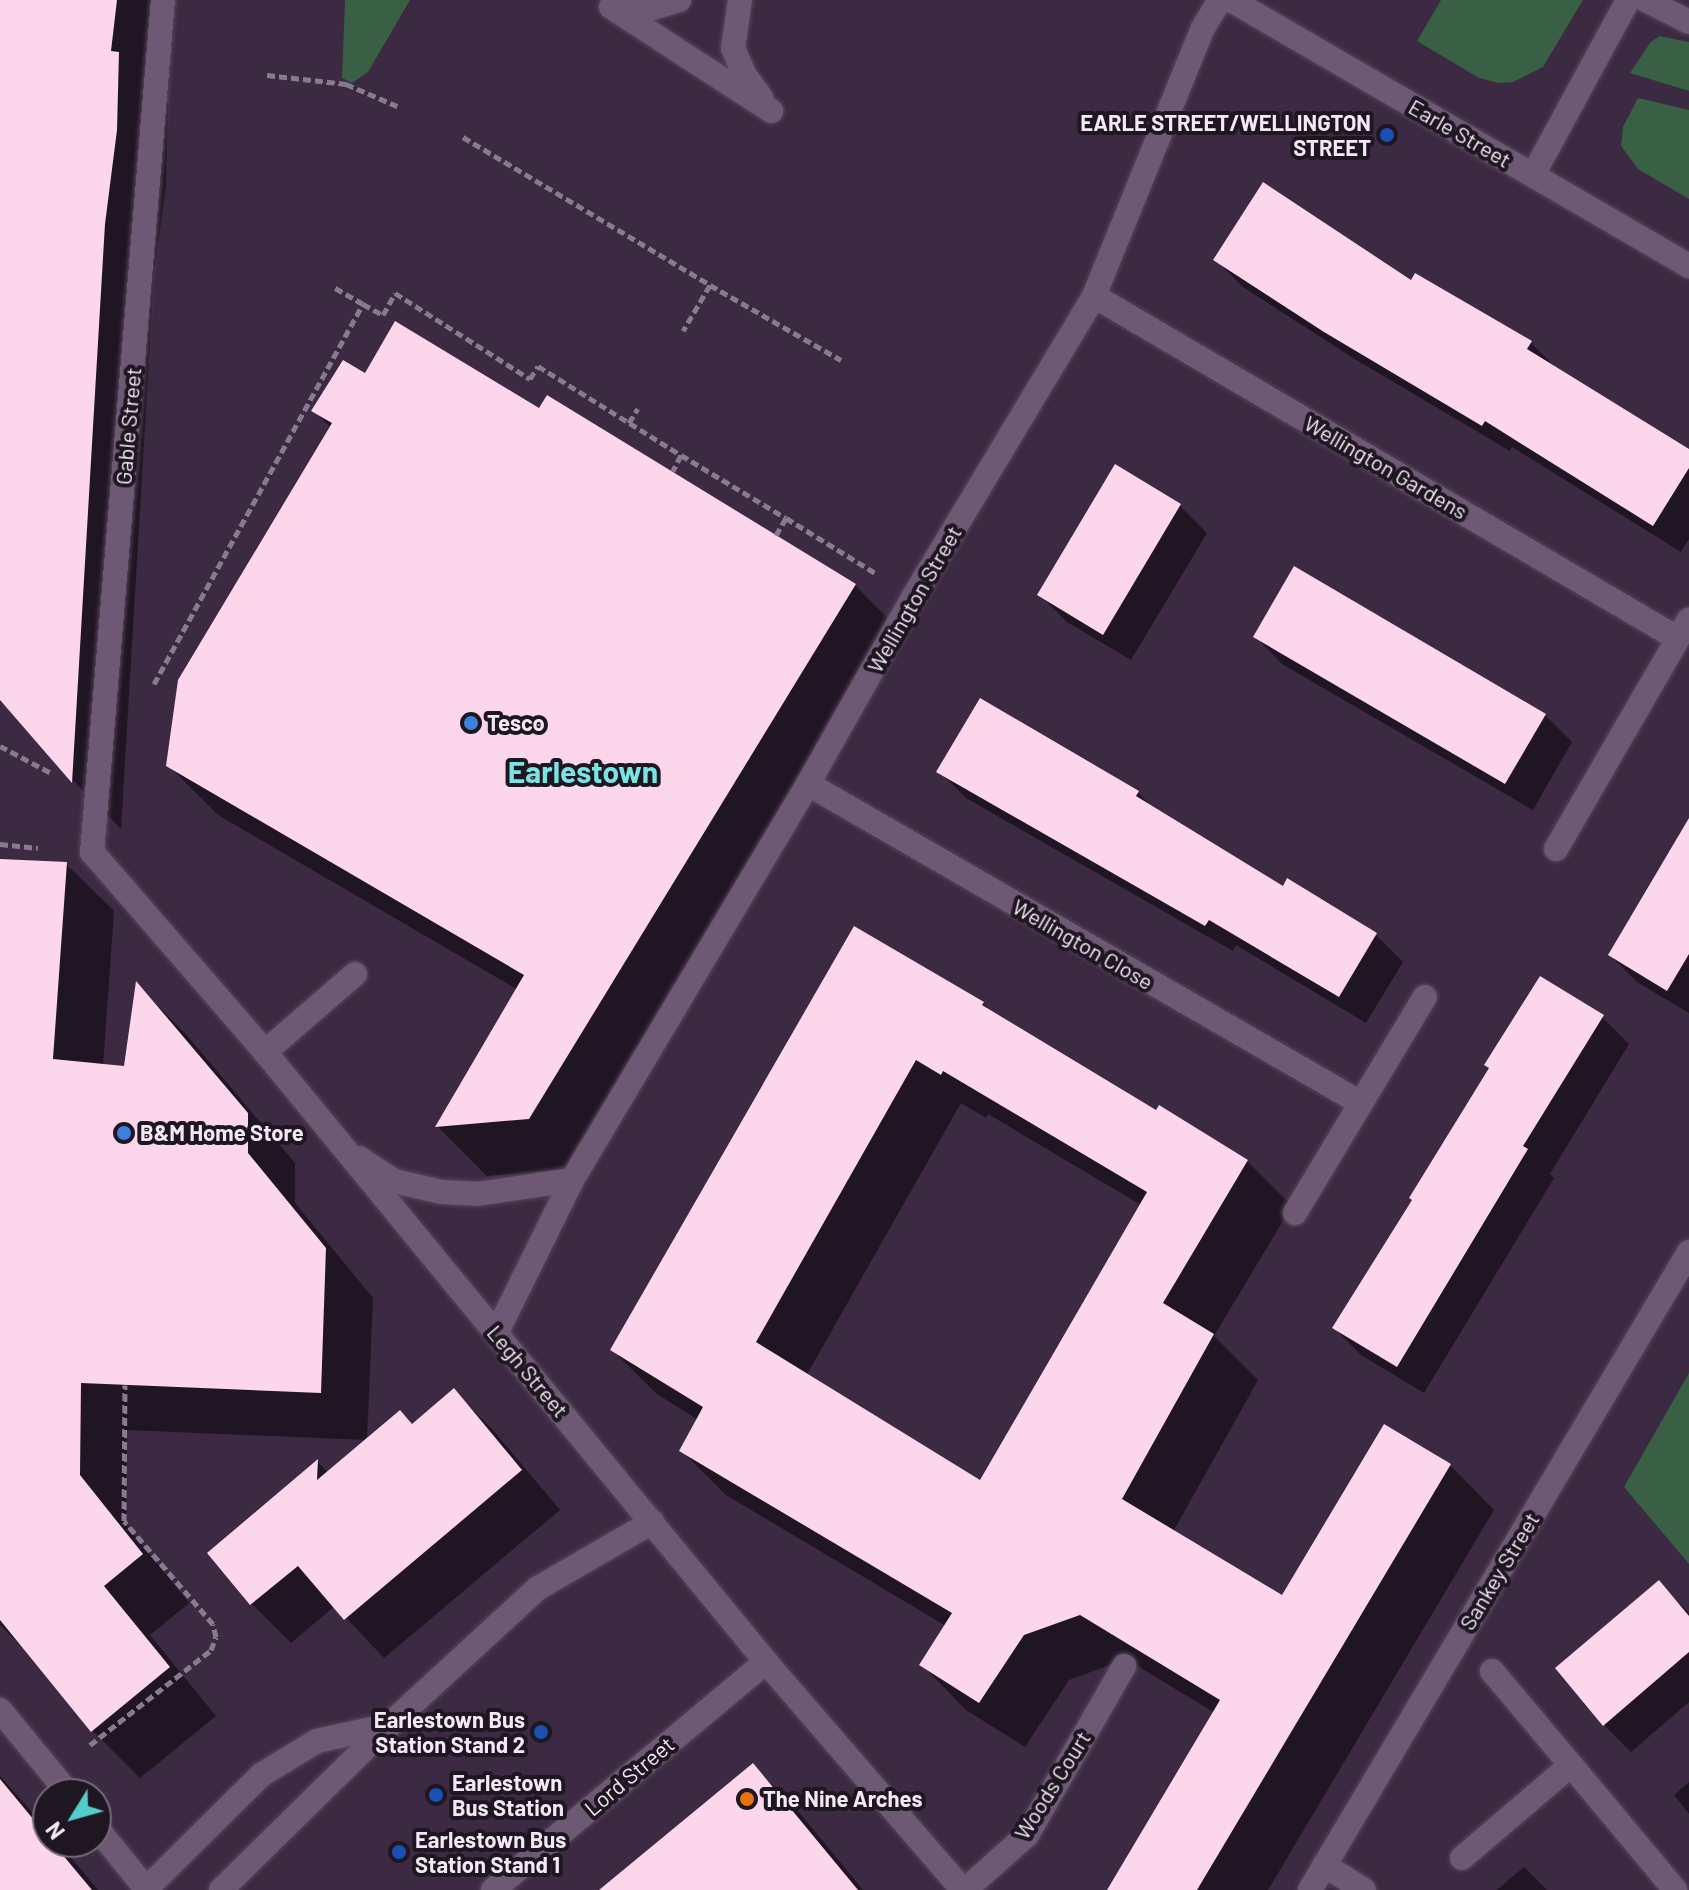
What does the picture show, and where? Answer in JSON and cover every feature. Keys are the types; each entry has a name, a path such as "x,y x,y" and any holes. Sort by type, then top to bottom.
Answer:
{"street":[{"name":"Gable Street","path":"92,852 163,0"},
{"path":"604,3 639,12 679,0"},
{"path":"604,3 771,111 744,74 733,48 740,0"},
{"name":"Wellington Street","path":"497,1332 572,1180 808,784 914,596 1094,296 1203,28 1220,0"},
{"name":"Earle Street","path":"1231,0 1689,266"},
{"path":"1533,175 1628,0"},
{"path":"1646,0 1689,22"},
{"name":"Wellington Gardens","path":"1094,296 1683,629 1556,849"},
{"name":"Wellington Close","path":"808,784 1359,1102"},
{"name":"Legh Street","path":"92,852 265,1052 766,1662 964,1890"},
{"path":"265,1052 355,974"},
{"path":"1295,1213 1359,1102 1425,997"},
{"path":"339,1145 394,1181 442,1192 477,1194 572,1180"},
{"name":"Sankey Street","path":"1310,1890 1689,1252"},
{"path":"221,1890 389,1725 538,1588 652,1522"},
{"name":"Lord Street","path":"493,1890 766,1662"},
{"name":"Woods Court","path":"964,1890 1027,1835 1124,1666"},
{"path":"1492,1671 1675,1890"},
{"path":"0,1710 56,1778"},
{"path":"112,1846 147,1889 261,1775 317,1741 389,1725"},
{"path":"1462,1858 1571,1765"},
{"path":"1324,1865 1364,1890"}],"path":[{"path":"267,75 346,84 397,106"},
{"path":"463,137 841,360"},
{"path":"683,331 710,285"},
{"path":"334,287 383,315 395,293 530,379 538,366 914,596"},
{"path":"151,690 363,304"},
{"path":"629,423 638,408"},
{"path":"673,471 681,455"},
{"path":"776,535 786,518"},
{"path":"0,746 59,777"},
{"path":"0,844 38,848"},
{"path":"90,1745 211,1650 216,1637 213,1624 124,1521 125,1385"}],"green space":[{"path":"345,0 410,0 368,72 352,83 342,78"},
{"path":"1441,0 1583,0 1543,67 1513,82 1498,83 1479,78 1417,41"},
{"path":"1659,36 1689,42 1689,91 1630,73 1650,43"},
{"path":"1638,98 1689,110 1689,199 1638,169 1621,146 1623,127"},
{"path":"1689,1373 1689,1564 1624,1487"}],"building":[{"path":"0,0 117,0 111,51 119,52 117,130 105,224 72,783 0,700"},
{"path":"1263,182 1411,280 1415,273 1532,341 1527,349 1689,449 1689,468 1653,526 1485,421 1482,426 1324,332 1213,260"},
{"name":"Tesco","path":"395,321 539,408 547,395 856,584 529,1119 435,1127 524,975 166,766 178,680 332,423 311,411 343,360 365,373"},
{"path":"1115,464 1181,504 1103,635 1037,595"},
{"path":"1294,566 1546,714 1505,784 1253,637"},
{"path":"980,698 1139,791 1136,796 1283,886 1287,878 1377,933 1339,997 1209,920 1205,926 936,772"},
{"path":"1689,818 1689,954 1667,991 1608,955"},
{"name":"B&M Home Store","path":"0,859 67,862 53,1059 124,1066 136,981 248,1113 248,1153 326,1248 321,1393 81,1383 80,1475 143,1554 104,1586 170,1667 91,1732 0,1620"},
{"path":"854,926 984,1002 982,1005 1156,1110 1159,1105 1248,1160 1163,1303 1214,1334 1122,1499 1282,1595 1384,1424 1451,1464 1197,1890 1107,1890 1220,1700 1080,1615 1024,1635 979,1703 919,1665 952,1613 679,1451 703,1407 610,1350","holes":["916,1060 941,1075 943,1071 1147,1192 980,1480 756,1342"]},
{"path":"1540,976 1604,1015 1523,1146 1528,1149 1397,1367 1332,1328 1412,1200 1409,1198 1489,1068 1484,1065"},
{"path":"454,1388 522,1470 344,1620 298,1566 250,1605 207,1553 318,1459 317,1480 400,1410 412,1424"},
{"path":"1659,1580 1689,1616 1689,1652 1603,1726 1555,1668"},
{"name":"The Nine Arches","path":"753,1763 858,1890 599,1890"},
{"path":"0,1779 32,1818 32,1858 65,1858 92,1890 0,1890"}],"place":[{"name":"EARLE STREET/WELLINGTON STREET","path":"1387,135"},
{"name":"Tesco","path":"471,723"},
{"name":"B&M Home Store","path":"124,1133"},
{"name":"Earlestown Bus Station Stand 2","path":"541,1732"},
{"name":"Earlestown Bus Station","path":"436,1795"},
{"name":"The Nine Arches","path":"747,1799"},
{"name":"Earlestown Bus Station Stand 1","path":"399,1852"}],"district":[{"name":"Earlestown","path":"583,771"}]}
